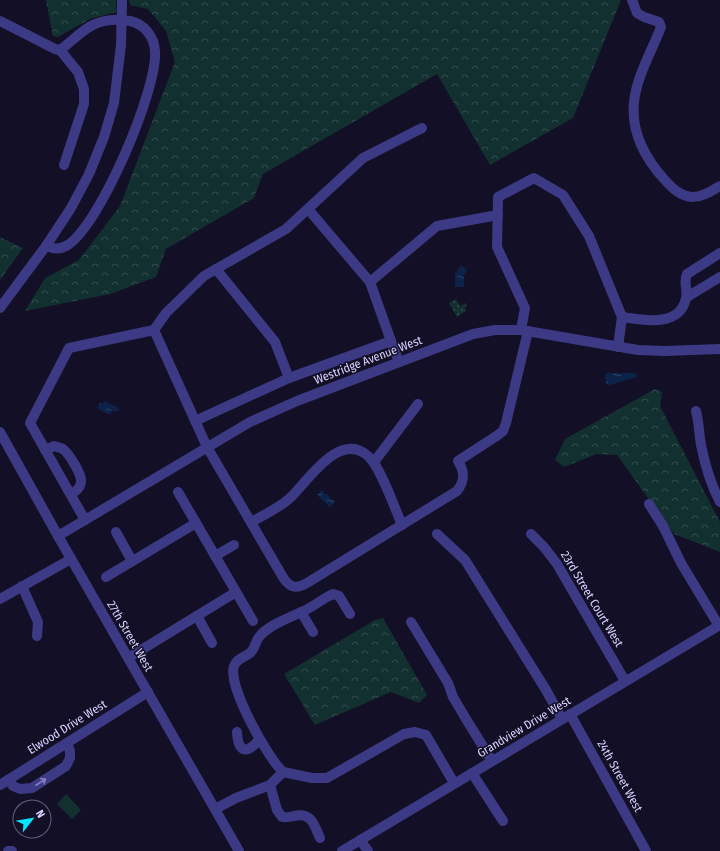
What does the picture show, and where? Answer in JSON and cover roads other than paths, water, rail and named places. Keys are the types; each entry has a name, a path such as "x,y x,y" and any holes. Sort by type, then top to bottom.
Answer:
{"street":[{"path":"0,308 46,246 71,208 104,137 114,103 121,45 122,0"},
{"path":"632,0 637,13 659,22 661,26 640,76 634,103 636,130 646,157 651,165 671,187 684,195 699,196 720,186"},
{"path":"46,246 54,250 65,247 82,230 98,208 132,140 149,89 155,59 154,44 145,28 136,22 116,18 92,26 60,50"},
{"path":"0,21 49,47 60,50 78,72 84,89 84,104 64,165"},
{"path":"85,520 30,424 69,348 154,330 166,313 204,276 286,229 364,158 422,128"},
{"path":"154,330 207,447 284,578 291,586 296,587 307,583 457,492 461,486 464,476 463,470 458,461 503,431 506,423 525,330 525,308 497,247 498,197 534,178 563,195 589,236 622,317 618,347"},
{"path":"308,209 370,282 399,362"},
{"path":"370,282 437,226 498,215"},
{"path":"687,297 685,283 687,274 720,253"},
{"path":"216,269 275,342 289,378"},
{"path":"622,317 655,321 666,319 680,310 687,297 720,277"},
{"name":"Westridge Avenue West","path":"58,536 250,422 271,412 473,334 495,330 525,330 618,347 652,351 720,349"},
{"path":"195,421 289,378 391,341"},
{"path":"374,462 418,404"},
{"path":"696,411 701,444 706,464 720,502"},
{"name":"27th Street West","path":"0,432 71,559 239,851"},
{"path":"45,450 54,446 64,450 68,454 77,470 81,482 78,489 71,494"},
{"path":"251,522 290,498 332,455 342,451 353,450 364,453 374,462 402,526"},
{"path":"178,492 253,621"},
{"path":"649,504 663,526 681,563 719,626"},
{"path":"106,577 196,523"},
{"path":"116,532 132,561"},
{"name":"24th Street West","path":"437,534 465,560 546,690 566,716 646,851"},
{"name":"23rd Street Court West","path":"531,534 544,547 557,564 625,681"},
{"path":"215,556 234,545"},
{"path":"0,599 71,559"},
{"path":"22,586 38,622 36,636"},
{"path":"128,658 236,592"},
{"path":"350,614 342,599 336,594 329,596 265,632 259,637 251,652 236,662 233,668 236,686 259,740 276,766 283,772 312,778 327,778 404,734 415,732 426,735 454,783"},
{"path":"302,612 313,632"},
{"path":"197,616 212,643"},
{"path":"411,622 448,683 453,697 466,720 492,761"},
{"name":"Grandview Drive West","path":"342,851 719,626"},
{"name":"Elwood Drive West","path":"4,782 148,692"},
{"path":"237,732 238,744 241,748 251,748 259,740"},
{"path":"4,782 20,789 32,788 66,766 70,758 70,751 66,743"},
{"path":"215,809 236,798 270,785 283,772"},
{"path":"472,773 504,821"},
{"path":"270,785 277,810 282,817 286,818 297,815 308,816 320,838"},
{"path":"360,840 368,851"}],"water":[{"path":"461,265 467,270 464,275 464,287 455,287 455,274"},
{"path":"607,373 636,373 637,377 610,385 606,384 605,375"},
{"path":"104,401 119,408 117,412 112,410 110,415 97,408 100,403 103,404"},
{"path":"322,490 335,502 330,507 317,495"}]}
